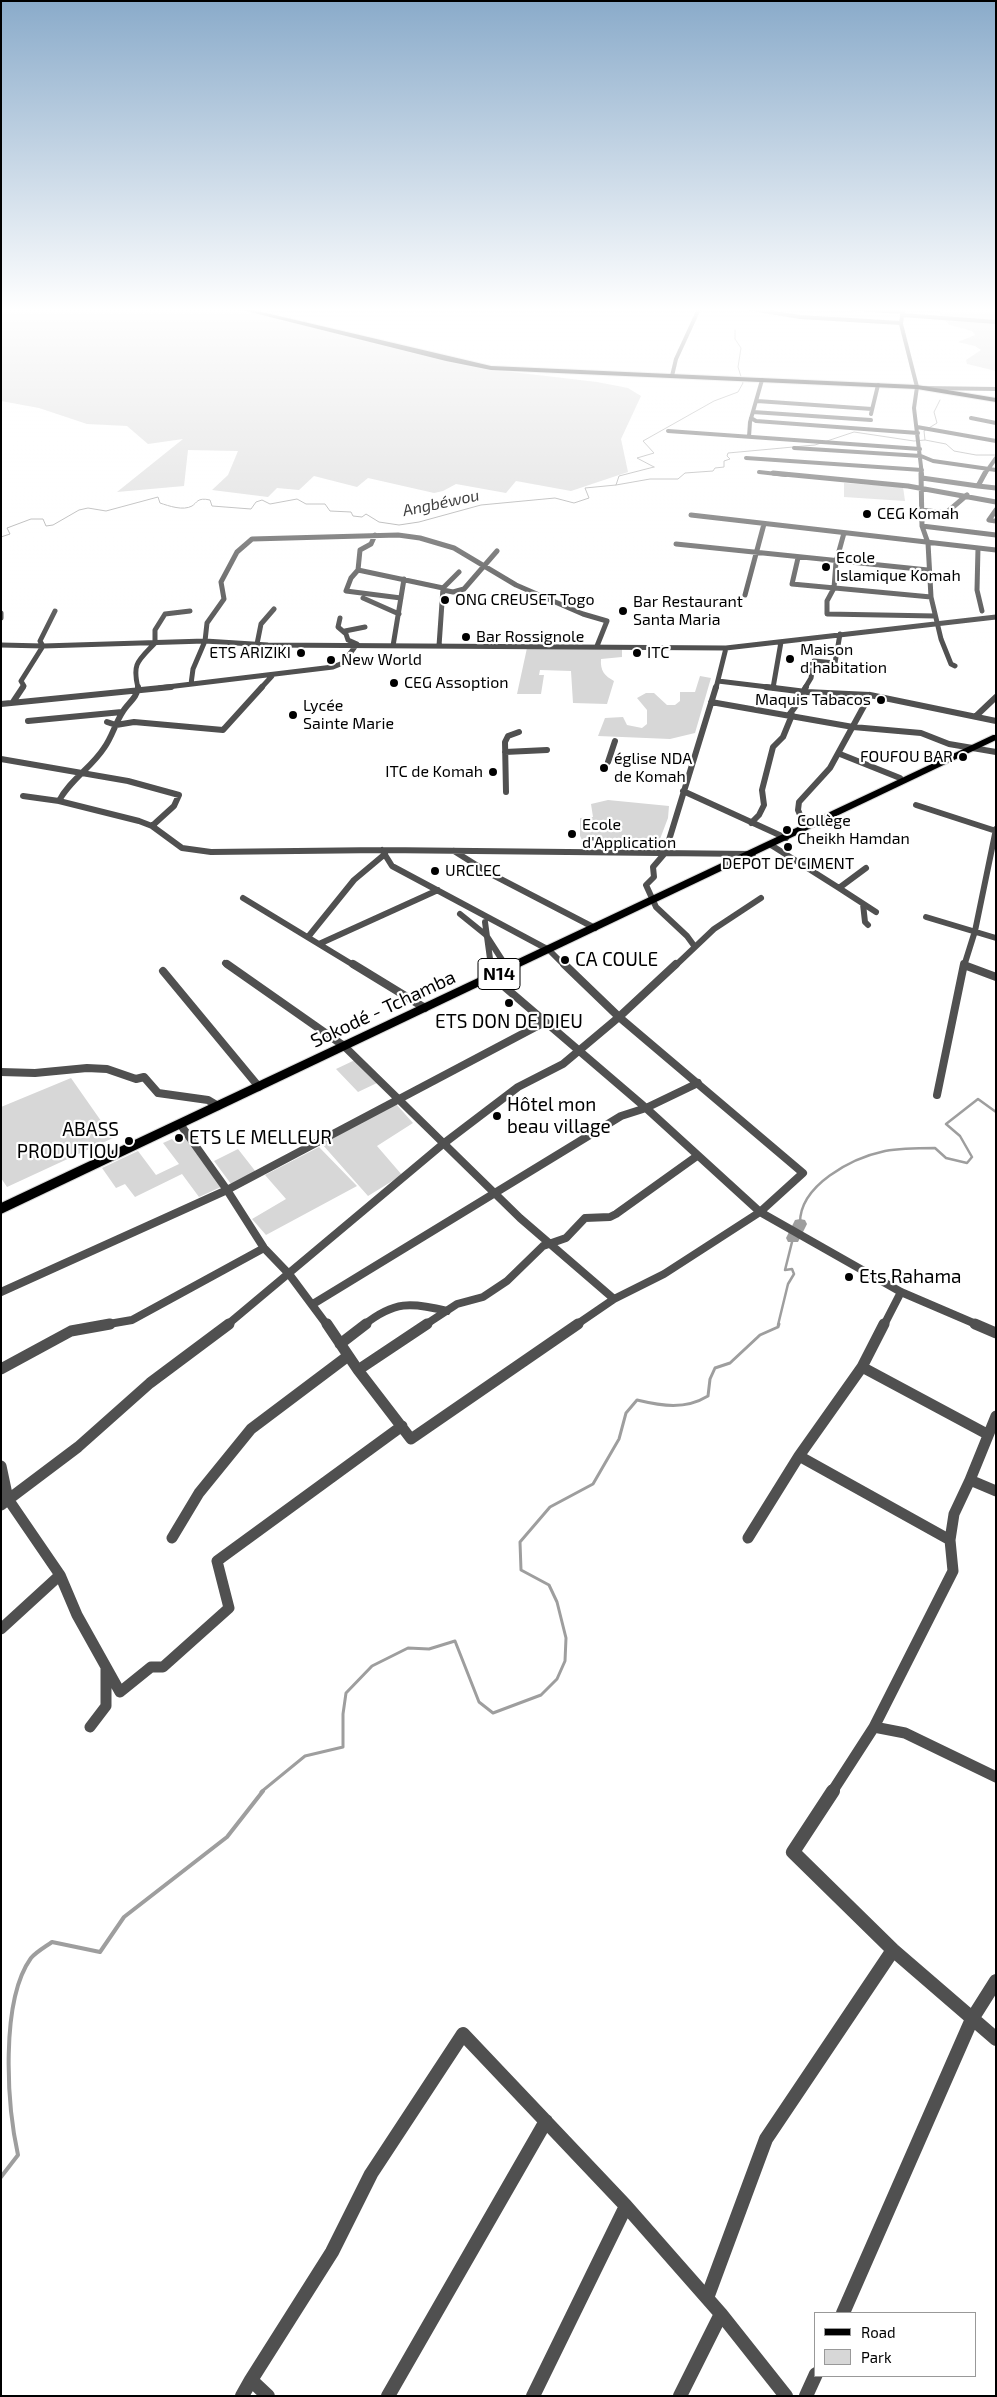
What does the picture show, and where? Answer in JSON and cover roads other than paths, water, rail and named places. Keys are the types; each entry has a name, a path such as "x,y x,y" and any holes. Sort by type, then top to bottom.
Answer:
{"main road":[{"name":"Sokodé - Tchamba","path":"1,1209 753,854 996,737"}],"street":[{"path":"749,437 750,421"},
{"path":"755,421 918,433"},
{"path":"870,429 871,421"},
{"path":"916,421 922,470 920,510 922,526 928,543 931,597 937,623 952,664 956,666"},
{"path":"917,427 996,441"},
{"path":"668,431 920,449"},
{"path":"794,448 921,456 933,461 996,470"},
{"path":"746,458 922,470"},
{"path":"978,486 987,469 996,458"},
{"path":"758,472 920,487 996,502"},
{"path":"922,478 996,488"},
{"path":"920,510 946,513 967,495"},
{"path":"996,510 989,520 996,521"},
{"path":"691,515 996,550"},
{"path":"745,595 764,524"},
{"path":"922,526 996,536"},
{"path":"844,533 836,562 834,588 827,601 827,614 935,616"},
{"path":"375,535 371,544 360,550 358,570 351,578 346,591 401,598"},
{"path":"191,684 193,669 205,641 207,623 224,598 221,582 238,552 252,539 299,539 375,535 408,536 440,544 458,550 516,585 584,614 607,621 608,623 597,646"},
{"path":"676,544 928,570"},
{"path":"978,548 978,590 982,611"},
{"path":"358,570 404,579 453,592 464,589 497,551"},
{"path":"798,558 792,584 931,597"},
{"path":"439,646 443,589 459,572"},
{"path":"392,646 404,579"},
{"path":"363,598 399,614"},
{"path":"257,644 261,624 274,609"},
{"path":"43,646 40,641 55,611"},
{"path":"59,801 62,793 84,773 106,746 122,712 136,696 138,689 134,672 139,660 155,643 155,630 165,614 190,611"},
{"path":"1,613 1,618"},
{"path":"1,645 43,646 205,641 257,644 392,646 726,648 996,617"},
{"path":"340,618 338,627 345,633 348,640 357,644"},
{"path":"345,633 347,629 365,627"},
{"path":"751,823 759,815 764,805 760,795 769,761 773,756 773,747 783,737 790,715 805,692 811,678 814,661 835,663 840,634"},
{"path":"199,655 210,644 221,642"},
{"path":"773,688 781,642"},
{"path":"1,704 272,676 340,665 357,644"},
{"path":"13,702 24,686 21,680 43,646"},
{"path":"695,947 692,941 657,909 646,885 654,877 653,867 665,852 718,681 726,648"},
{"path":"107,722 116,724 134,722 223,730 272,676"},
{"path":"718,681 805,692 870,695 976,716 996,722"},
{"path":"814,824 801,817 798,810 799,802 840,754 870,695"},
{"path":"976,716 996,697"},
{"path":"711,702 853,727 921,733 949,744 996,752"},
{"path":"28,721 122,712"},
{"path":"506,792 505,752 508,736 519,732"},
{"path":"608,762 615,741"},
{"path":"505,752 547,750"},
{"path":"840,754 900,778"},
{"path":"1,759 84,773 179,796 174,806 152,826"},
{"path":"683,791 786,838"},
{"path":"23,796 59,801 152,826 182,848 211,852 454,851 753,854"},
{"path":"916,805 996,830 992,866 964,965 937,1096"},
{"path":"771,845 876,912"},
{"path":"454,851 489,873 594,928"},
{"path":"180,1124 227,1190 264,1248 289,1274 313,1304 358,1370 411,1438 614,1299 664,1274 760,1212 803,1173 618,1017 549,950 392,866 384,852"},
{"path":"308,937 334,902 384,852"},
{"path":"839,888 866,868"},
{"path":"319,944 438,890"},
{"path":"243,898 425,1008"},
{"path":"5,1502 78,1447 150,1383 218,1334 442,1144 518,1087 562,1064 618,1017 714,929 761,898"},
{"path":"863,904 865,922 868,925"},
{"path":"460,914 474,923 486,935 508,969"},
{"path":"926,917 996,938"},
{"path":"474,923 493,920"},
{"path":"485,922 493,977 646,1108 760,1212 776,1223 901,1292 996,1333"},
{"path":"225,962 344,1046 442,1144 549,1243 614,1299"},
{"path":"964,965 996,977"},
{"path":"163,971 259,1087"},
{"path":"1,1292 227,1190 545,1022"},
{"path":"1,1072 36,1073 86,1068 107,1069 136,1079 144,1077 158,1093 208,1100 218,1106"},
{"path":"313,1304 621,1116 646,1108 698,1083"},
{"path":"358,1370 457,1304 483,1297 507,1281 549,1243 566,1238 585,1218 610,1217 616,1214 697,1156"},
{"path":"1,1369 72,1330 132,1320 264,1248"},
{"path":"748,1538 799,1456 862,1367 901,1292"},
{"path":"340,1344 380,1312 399,1304 422,1304 447,1311"},
{"path":"172,1538 199,1493 251,1428 348,1356"},
{"path":"862,1367 988,1434"},
{"path":"996,1416 954,1514 950,1540 953,1571 874,1726 793,1852 893,1950 996,2040"},
{"path":"1,1466 5,1502 60,1575 77,1615 120,1692 152,1667 163,1667 229,1608 217,1561 402,1426"},
{"path":"799,1456 950,1540"},
{"path":"970,1480 996,1492"},
{"path":"1,1629 60,1575"},
{"path":"90,1727 107,1706 109,1698 106,1667"},
{"path":"874,1726 905,1733 996,1777"},
{"path":"707,2298 766,2139 893,1950"},
{"path":"842,2312 972,2019 996,1981"},
{"path":"242,2396 332,2252 372,2174 463,2034 626,2206 707,2298 786,2396"},
{"path":"388,2396 546,2121"},
{"path":"533,2396 626,2206"},
{"path":"680,2396 720,2314"},
{"path":"806,2396 815,2377"},
{"path":"251,2380 268,2396"}],"waterway":[{"name":"Angbéwou","path":"616,485 619,476 654,467 637,458 654,453 643,441 679,421"},
{"path":"925,440 924,431 937,423 936,421"},
{"path":"616,485 650,479 678,479 685,473 713,471 715,468 724,467 724,461 730,459 727,456 728,453 815,445 854,432 914,441 925,440"},
{"path":"925,440 946,444 954,451 976,455 996,455"},
{"name":"Angbéwou","path":"1,537 10,534 7,528 31,519 43,519 46,526 53,525 79,510 88,508 106,511 158,497 160,503 180,508 192,506 202,499 210,500 212,506 251,509 256,502 262,500 270,504 297,499 306,504 325,504 330,511 351,512 353,516 362,517 366,514 379,522 399,525 419,522 481,505 555,498 574,503 589,498 585,488 616,485"},
{"path":"800,1224 802,1210 808,1197 830,1176 858,1160 897,1149 935,1148 946,1158 967,1163 972,1157 960,1136 946,1124 978,1099 996,1112"},
{"path":"793,1238 800,1224"},
{"path":"778,1325 788,1284 794,1274 792,1269 785,1270 793,1238"},
{"path":"261,1792 305,1756 343,1747 343,1714 346,1693 372,1666 408,1648 429,1649 455,1641 479,1702 493,1713 541,1695 557,1679 565,1661 566,1638 557,1602 549,1585 521,1570 520,1542 550,1507 593,1484 619,1439 626,1413 637,1400 655,1404 682,1405 708,1396 710,1379 715,1368 730,1363 760,1335 778,1327 779,1324"},
{"path":"1,2177 18,2155 9,2082 10,2026 14,2000 21,1977 31,1958 52,1942 100,1952 124,1917 227,1837 263,1791"}],"place":[{"name":"CEG Komah","path":"867,514"},
{"name":"Ecole Islamique Komah","path":"826,567"},
{"name":"ONG CREUSET Togo","path":"445,600"},
{"name":"Bar Restaurant Santa Maria","path":"623,611"},
{"name":"Bar Rossignole","path":"466,637"},
{"name":"ETS ARIZIKI","path":"301,653"},
{"name":"ITC","path":"637,653"},
{"name":"Maison d'habitation","path":"790,659"},
{"name":"New World","path":"331,660"},
{"name":"CEG Assoption","path":"394,683"},
{"name":"Maquis Tabacos","path":"881,700"},
{"name":"Lycée Sainte Marie","path":"293,715"},
{"name":"FOUFOU BAR","path":"963,757"},
{"name":"église NDA de Komah","path":"604,768"},
{"name":"ITC de Komah","path":"493,772"},
{"name":"Collège Cheikh Hamdan","path":"787,830"},
{"name":"Ecole d'Application","path":"572,834"},
{"name":"DEPOT DE CIMENT","path":"788,847"},
{"name":"URCLEC","path":"435,871"},
{"name":"CA COULE","path":"565,960"},
{"name":"ETS DON DE DIEU","path":"509,1003"},
{"name":"Hôtel mon beau village","path":"497,1116"},
{"name":"ETS LE MELLEUR","path":"179,1138"},
{"name":"ABASS PRODUTIOU","path":"129,1141"},
{"name":"Ets Rahama","path":"849,1277"}]}
